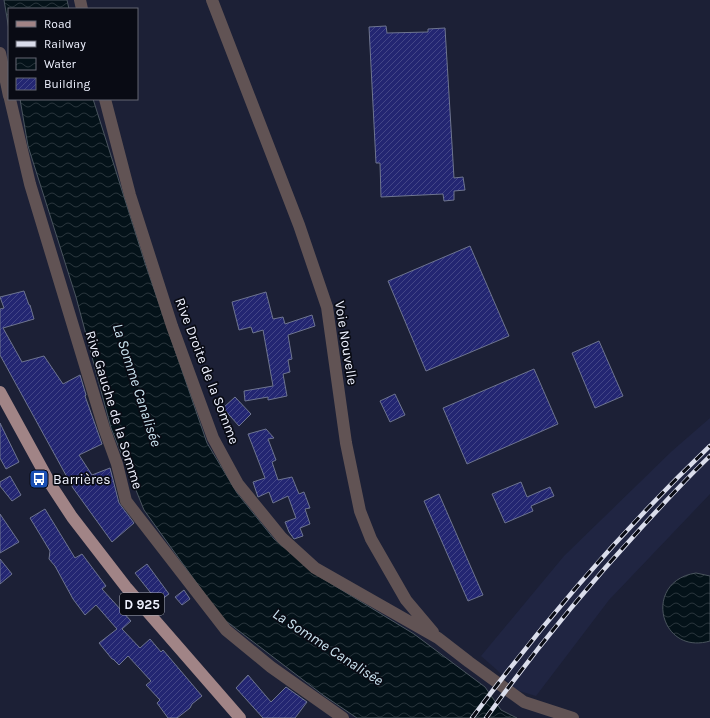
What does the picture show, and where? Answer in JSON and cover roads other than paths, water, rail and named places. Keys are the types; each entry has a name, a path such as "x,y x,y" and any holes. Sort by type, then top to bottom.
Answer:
{"main road":[{"name":"D 925","path":"0,392 51,485 72,517 126,587 240,718"}],"street":[{"name":"Voie Nouvelle","path":"212,0 299,225 327,307 346,443 360,511 371,539 406,600 438,638"},
{"path":"0,53 8,91"},
{"name":"Rive Gauche de la Somme","path":"10,100 30,184 126,501 226,630 271,667 343,718"},
{"name":"Rive Droite de la Somme","path":"105,100 130,195 172,326 213,438 238,484 282,538 316,568 438,638 524,702 573,718"}],"water":[{"path":"4,0 67,0 69,8 8,8 8,24"},
{"name":"La Somme Canalisée","path":"20,100 93,100 145,263 207,443 237,493 274,539 317,575 414,634 485,687 501,710 517,718 357,718 323,695 222,618 144,510 111,428 76,297 28,146"},
{"path":"696,573 710,576 710,641 693,643 679,638 669,628 664,616 663,602 668,589 679,579"}],"railway":[{"path":"472,718 556,611 585,577 646,510 710,446"},
{"path":"486,718 541,645 580,597 649,519 710,456"}],"place":[{"name":"Barrières","path":"39,479"}]}
